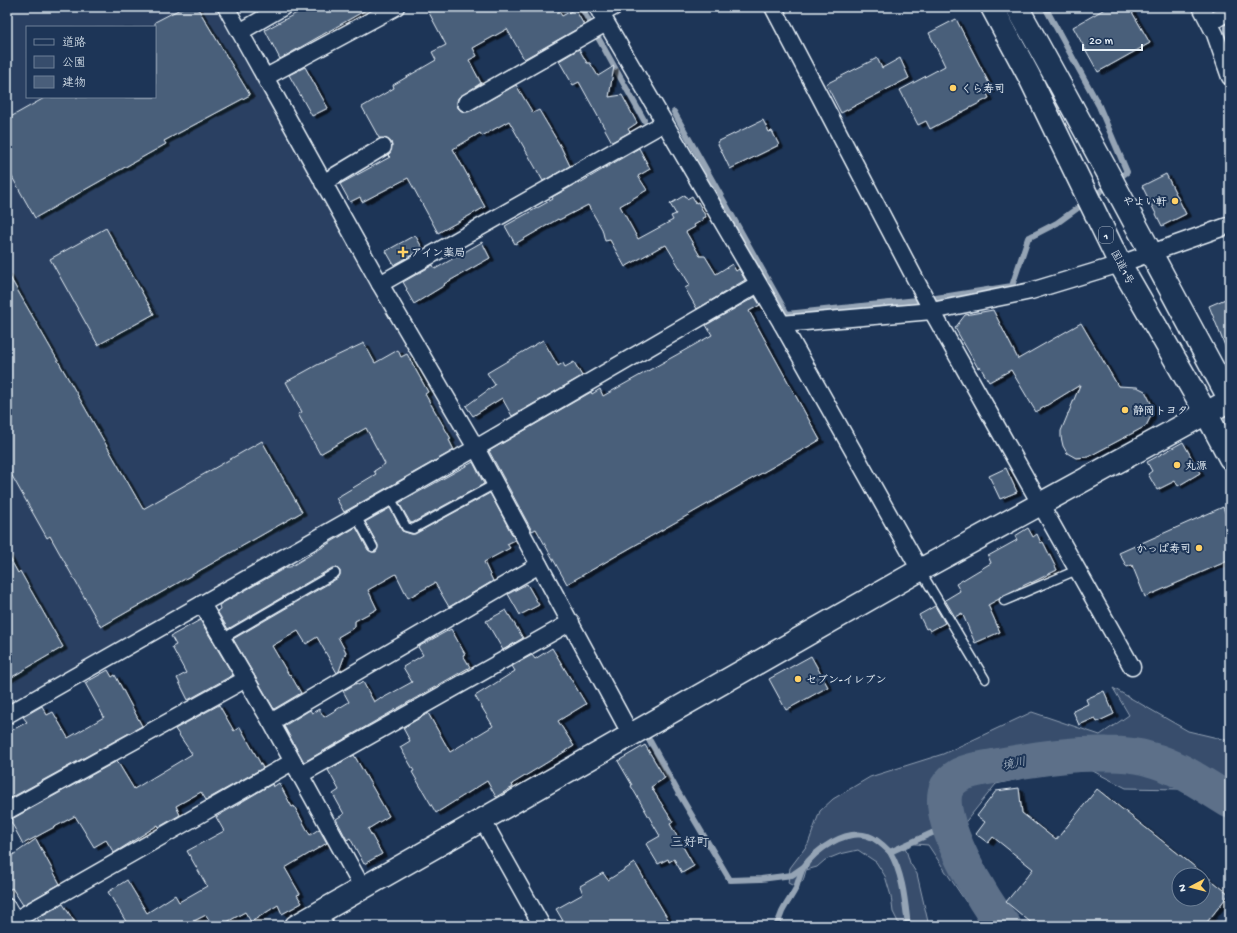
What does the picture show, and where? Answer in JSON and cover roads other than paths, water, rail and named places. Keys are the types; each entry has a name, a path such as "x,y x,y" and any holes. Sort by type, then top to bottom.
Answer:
{"main road":[{"name":"国道1号","path":"992,7 1029,76 1120,264 1206,413 1230,458"},
{"path":"296,926 322,920 362,888 482,819 920,570 1230,400 1018,7"}],"street":[{"path":"226,7 380,284 476,448 631,734"},
{"path":"240,32 283,7"},
{"path":"266,77 396,7"},
{"path":"773,7 932,310 1132,667"},
{"path":"1201,7 1210,23 1230,77"},
{"path":"1210,23 1230,11"},
{"path":"466,103 605,13 664,123 782,324 920,570"},
{"path":"380,284 664,123"},
{"path":"324,183 382,147"},
{"path":"782,324 932,310 1031,291 1120,264 1230,225"},
{"path":"7,715 476,448 758,284"},
{"path":"271,722 539,565"},
{"path":"202,604 271,722 362,888"},
{"path":"13,918 571,622"},
{"path":"7,810 246,680"},
{"path":"482,819 542,926"}],"lane":[{"path":"390,497 406,527 413,529 495,484"},
{"path":"356,516 373,547"},
{"path":"920,570 985,679"},
{"path":"1004,601 1077,570"},
{"path":"222,639 335,572"}],"waterway":[{"path":"581,7 644,120"},
{"path":"674,112 787,314 936,298 1012,286 1028,238 1057,223 1127,172 1099,106 1045,7"},
{"path":"650,741 730,880 761,879 792,875 805,866"},
{"name":"境川","path":"1004,926 995,915 973,880 953,838 947,818 944,800 947,787 958,776 981,768 1051,757 1079,754 1128,755 1160,762 1170,766 1181,771 1230,801"},
{"path":"908,926 901,878 890,852 932,833 950,829"},
{"path":"776,926 782,912 796,888 803,868 808,861 823,848 840,838 859,835 874,838 890,852"}],"place":[{"name":"くら寿司","path":"953,88"},
{"name":"やよい軒","path":"1175,201"},
{"name":"アイン薬局","path":"403,252"},
{"name":"静岡トヨタ","path":"1125,410"},
{"name":"丸源","path":"1177,465"},
{"name":"かっぱ寿司","path":"1199,548"},
{"name":"セブン-イレブン","path":"798,679"}],"district":[{"name":"三好町","path":"690,841"}]}
